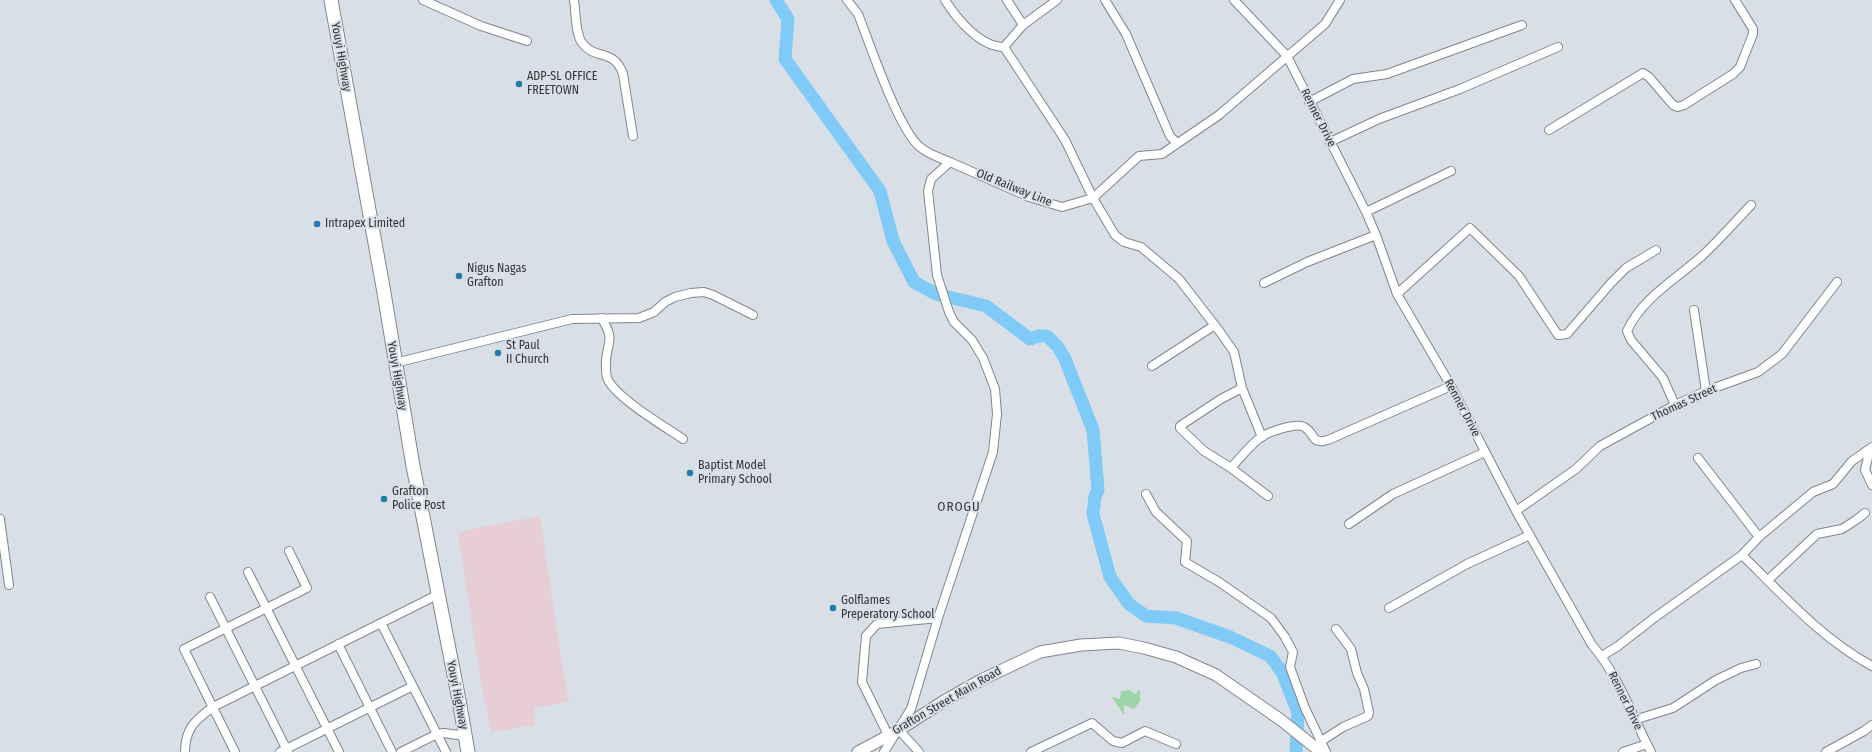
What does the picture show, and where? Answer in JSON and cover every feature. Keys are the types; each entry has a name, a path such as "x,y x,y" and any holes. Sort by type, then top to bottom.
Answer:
{"main road":[{"name":"Youyi Highway","path":"331,0 437,595 460,700 468,752"}],"street":[{"path":"423,0 481,26 527,41"},
{"path":"574,0 579,37 583,44 594,52 615,59 620,64 623,74 632,136"},
{"name":"Old Railway Line","path":"847,0 858,14 896,110 909,134 919,147 1029,197 1062,207 1093,198 1139,156 1162,154 1219,115 1325,24 1340,0"},
{"path":"945,0 960,22 994,47 1004,47"},
{"path":"1007,0 1022,25"},
{"path":"1004,47 1022,25 1046,3 1057,0"},
{"path":"1105,0 1126,34 1170,136 1177,143"},
{"name":"Renner Drive","path":"1234,0 1286,56 1366,212 1376,235 1397,294 1451,386 1516,511 1590,640 1602,656 1620,686 1634,720 1651,752"},
{"path":"1549,130 1643,73 1650,77 1673,105 1678,107 1733,74 1740,67 1753,34 1753,29 1735,0"},
{"path":"1309,102 1353,80 1387,74 1522,25"},
{"path":"1004,47 1065,140 1093,198 1115,235 1124,242 1141,247 1179,279 1234,352 1242,388 1262,437"},
{"path":"1330,142 1379,119 1460,89 1558,47"},
{"path":"884,752 911,709 938,618 993,452 996,414 995,390 983,358 972,340 954,322 949,312 937,275 928,191 931,179 950,162"},
{"path":"1366,212 1451,171"},
{"path":"1675,405 1663,378 1630,340 1627,331 1632,321 1656,292 1702,256 1751,205"},
{"path":"1397,294 1470,228 1519,276 1558,335 1566,334 1621,273 1656,250"},
{"path":"1264,283 1307,262 1376,235"},
{"name":"Thomas Street","path":"1516,511 1576,469 1600,446 1675,405 1706,391 1758,372 1782,354 1837,282"},
{"path":"395,363 572,319 623,319 649,315 665,302 675,297 691,293 704,292 713,295 753,315"},
{"path":"1694,310 1706,391"},
{"path":"601,318 609,329 610,335 606,364 607,378 610,383 642,412 683,439"},
{"path":"1152,366 1215,325"},
{"path":"1231,468 1262,437 1292,425 1305,427 1315,440 1320,442 1328,440 1451,386"},
{"path":"1242,388 1221,399 1180,426 1180,428 1199,447 1231,468 1268,496"},
{"path":"1871,448 1865,470 1872,485"},
{"path":"1602,656 1618,646 1654,618 1742,555 1760,537 1814,492 1833,484 1852,461 1871,448"},
{"path":"1349,524 1393,494 1485,452"},
{"path":"1698,458 1760,537"},
{"path":"1146,494 1156,512 1187,541 1185,562 1219,582 1271,618 1285,637 1293,652 1290,667 1321,748 1343,727 1363,719 1368,716 1369,712 1351,649 1336,629"},
{"path":"1768,580 1817,534 1842,529 1865,513"},
{"path":"0,520 9,585"},
{"path":"1389,608 1467,564 1530,535"},
{"path":"236,752 184,649 307,588 289,551"},
{"path":"1742,555 1804,616 1860,660 1872,666"},
{"path":"248,572 339,752"},
{"path":"185,752 185,739 194,721 213,707 437,595"},
{"path":"210,597 255,686 285,751 413,686"},
{"path":"888,735 862,682 866,636 877,624 938,618"},
{"path":"381,623 446,752"},
{"path":"338,644 392,752"},
{"name":"Grafton Street Main Road","path":"858,752 899,730 950,697 1014,664 1040,652 1081,644 1112,644 1144,648 1176,657 1216,675 1321,748"},
{"path":"1634,720 1673,708 1716,680 1741,668 1756,664"},
{"path":"1032,752 1092,724 1099,727 1113,741 1122,743 1145,731 1176,744"},
{"path":"1826,752 1864,732 1872,725"},
{"path":"899,730 919,752"},
{"path":"400,752 437,734 444,733 465,736"},
{"path":"1623,752 1647,744"}],"shaded area":[{"path":"540,516 569,702 534,708 535,725 491,732 480,677 458,532"}],"green space":[{"path":"1140,689 1140,701 1134,709 1124,705 1124,715 1112,697 1120,699 1121,691 1130,690 1135,694"}],"waterway":[{"path":"776,0 788,19 785,59 880,191 893,241 914,282 936,294 986,306 1030,339 1038,336 1047,336 1058,347 1065,359 1093,430 1098,490 1095,496 1093,514 1110,577 1129,604 1146,616 1176,618 1230,637 1270,656 1282,672 1298,712 1296,752"}],"place":[{"name":"ADP-SL OFFICE FREETOWN","path":"519,84"},
{"name":"Intrapex Limited","path":"317,224"},
{"name":"Nigus Nagas Grafton","path":"459,276"},
{"name":"St Paul II Church","path":"498,353"},
{"name":"Baptist Model Primary School","path":"690,473"},
{"name":"Grafton Police Post","path":"384,499"},
{"name":"Golflames Preperatory School","path":"833,608"}],"district":[{"name":"OROGU","path":"959,507"}]}
